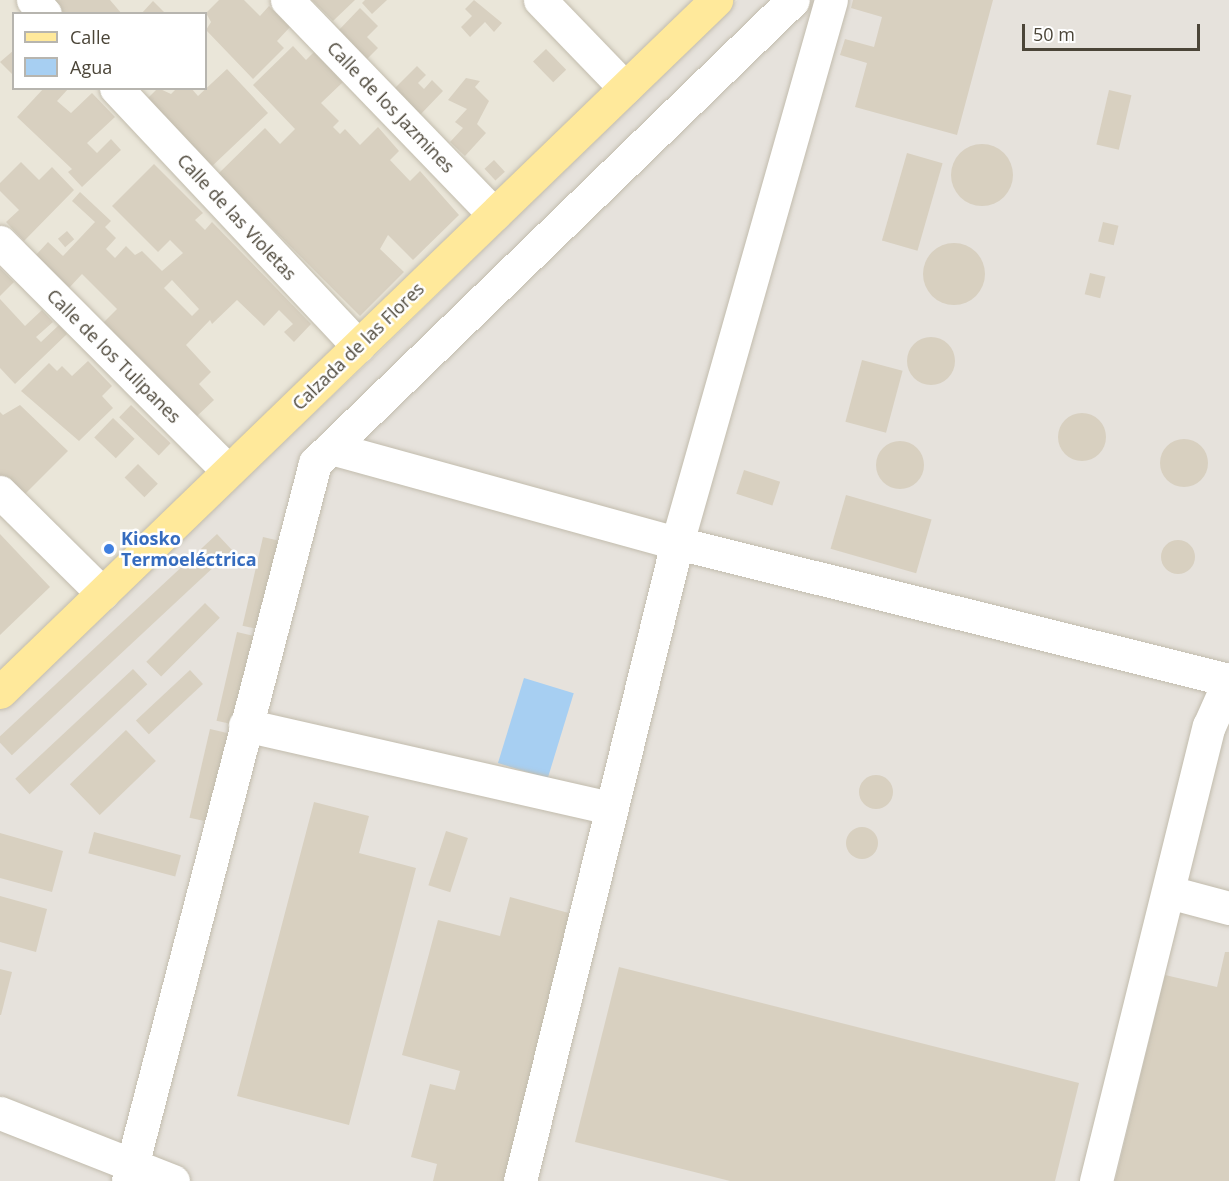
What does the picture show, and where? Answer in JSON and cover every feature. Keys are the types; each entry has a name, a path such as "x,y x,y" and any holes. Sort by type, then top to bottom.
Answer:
{"main road":[{"name":"Calzada de las Flores","path":"0,692 716,0"}],"street":[{"path":"33,0 43,12"},
{"name":"Calle de los Jazmines","path":"287,0 494,214"},
{"path":"540,0 625,88"},
{"path":"130,1173 315,463 793,0"},
{"path":"520,1181 677,543 831,0"},
{"name":"Calle de las Violetas","path":"118,90 358,346"},
{"name":"Calle de los Tulipanes","path":"0,242 228,471"},
{"path":"331,448 677,543 1229,680 1209,726 1096,1181"},
{"path":"0,492 102,593"},
{"path":"245,725 611,808"},
{"path":"1169,892 1229,908"},
{"path":"0,1113 130,1173 173,1181"}],"shaded area":[{"path":"0,0 736,0 0,706"},
{"path":"737,0 1229,0 1229,1181 0,1181 0,706 372,359"}],"water":[{"path":"524,678 574,693 548,778 498,763"}],"building":[{"path":"51,0 110,0 120,12 61,12"},
{"path":"219,0 244,0 260,16 269,6 290,27 277,41 284,48 253,79 207,31 211,22 207,12"},
{"path":"312,0 355,0 333,21"},
{"path":"365,0 387,0 372,14 362,3"},
{"path":"474,0 502,23 494,32 485,22 470,37 461,27 472,16 465,9"},
{"path":"853,0 993,0 957,135 855,107 867,63 840,55 845,39 874,47 882,17 851,8"},
{"path":"153,1 164,12 143,12"},
{"path":"360,8 378,26 367,37 378,48 366,60 337,32"},
{"path":"293,46 306,60 314,52 343,82 321,103 339,121 333,127 340,134 345,129 360,145 378,127 399,151 390,160 410,181 420,171 459,215 413,260 388,235 380,249 404,272 360,316 218,174 265,128 280,144 295,129 253,85"},
{"path":"546,49 566,70 553,82 533,62"},
{"path":"12,52 12,74 0,62"},
{"path":"417,66 426,75 418,83 424,89 432,80 443,91 420,115 394,89"},
{"path":"227,69 268,113 209,169 145,101 156,90 171,94 175,90 193,90 198,96"},
{"path":"466,78 480,81 475,87 489,101 477,124 486,133 465,156 450,142 463,128 455,122 467,109 448,100"},
{"path":"42,90 67,90 57,101 71,113 92,93 115,117 87,143 97,153 111,139 121,150 82,187 68,172 72,169 17,117"},
{"path":"1109,90 1131,95 1119,150 1096,145"},
{"path":"982,144 994,146 1004,153 1011,163 1013,175 1011,187 1004,197 994,204 982,206 970,204 960,197 953,187 951,175 953,163 960,153 970,146"},
{"path":"907,153 943,163 917,251 882,240"},
{"path":"494,160 505,172 495,181 484,169"},
{"path":"21,162 39,180 52,167 74,190 24,241 6,222 19,210 0,191 0,183"},
{"path":"154,164 203,213 195,220 205,230 212,222 311,324 294,342 284,332 293,324 279,310 264,326 237,300 212,324 210,320 186,345 211,372 199,384 214,400 196,417 102,324 117,309 82,274 69,288 35,256 48,242 63,256 95,222 72,201 80,192 111,221 105,227 116,238 106,249 115,258 126,246 135,255 142,251 162,271 183,253 170,240 158,252 112,206","holes":["172,280 199,309 192,316 164,288"]},
{"path":"1103,222 1119,226 1114,245 1098,241"},
{"path":"67,231 74,239 65,247 58,239"},
{"path":"954,243 966,245 976,252 983,262 985,274 983,286 976,296 966,303 954,305 942,303 932,296 925,286 923,274 925,262 932,252 942,245"},
{"path":"0,268 14,282 0,296"},
{"path":"1090,273 1106,277 1100,298 1085,294"},
{"path":"0,299 25,326 42,310 53,322 36,337 41,342 59,325 67,334 15,384 0,368"},
{"path":"931,337 948,344 955,361 948,378 931,385 914,378 907,361 914,344"},
{"path":"862,360 903,371 886,433 845,422"},
{"path":"88,361 112,386 102,396 113,408 79,441 21,391 49,363 57,371 62,366 72,376"},
{"path":"20,405 68,451 19,500 0,481 0,412 3,415"},
{"path":"131,405 171,443 159,455 119,417"},
{"path":"1082,413 1099,420 1106,437 1099,454 1082,461 1065,454 1058,437 1065,420"},
{"path":"113,418 135,439 116,458 94,437"},
{"path":"1184,439 1201,446 1208,463 1201,480 1184,487 1167,480 1160,463 1167,446"},
{"path":"900,441 917,448 924,465 917,482 900,489 883,482 876,465 883,448"},
{"path":"138,464 158,484 144,497 125,477"},
{"path":"744,470 780,482 772,506 736,494"},
{"path":"846,495 932,520 916,573 831,549"},
{"path":"0,534 50,587 0,635"},
{"path":"217,534 232,550 12,755 0,743 0,736"},
{"path":"263,537 285,542 265,631 243,626"},
{"path":"1178,540 1190,545 1195,557 1190,569 1178,574 1166,569 1161,557 1166,545"},
{"path":"205,603 220,618 161,677 146,662"},
{"path":"237,632 259,637 239,726 217,721"},
{"path":"133,669 147,684 30,794 15,779"},
{"path":"190,670 203,684 149,734 136,720"},
{"path":"210,729 231,734 211,823 190,818"},
{"path":"126,730 156,761 100,815 70,784"},
{"path":"876,775 888,780 893,792 888,804 876,809 864,804 859,792 864,780"},
{"path":"314,802 369,816 359,853 416,868 349,1125 237,1096"},
{"path":"862,827 874,831 878,843 874,855 862,859 850,855 846,843 850,831"},
{"path":"446,831 468,838 450,892 428,885"},
{"path":"94,832 181,855 175,877 88,853"},
{"path":"0,833 63,851 52,892 0,878"},
{"path":"0,896 47,909 36,952 0,942"},
{"path":"510,897 576,915 506,1181 433,1181 437,1164 411,1157 430,1084 455,1090 460,1071 402,1055 438,920 500,936"},
{"path":"1225,952 1229,952 1229,1181 1115,1181 1165,975 1217,987"},
{"path":"619,967 1079,1083 1055,1181 730,1181 575,1142"},
{"path":"0,969 12,972 1,1015 0,1015"}],"place":[{"name":"Kiosko Termoeléctrica","path":"109,549"}]}
